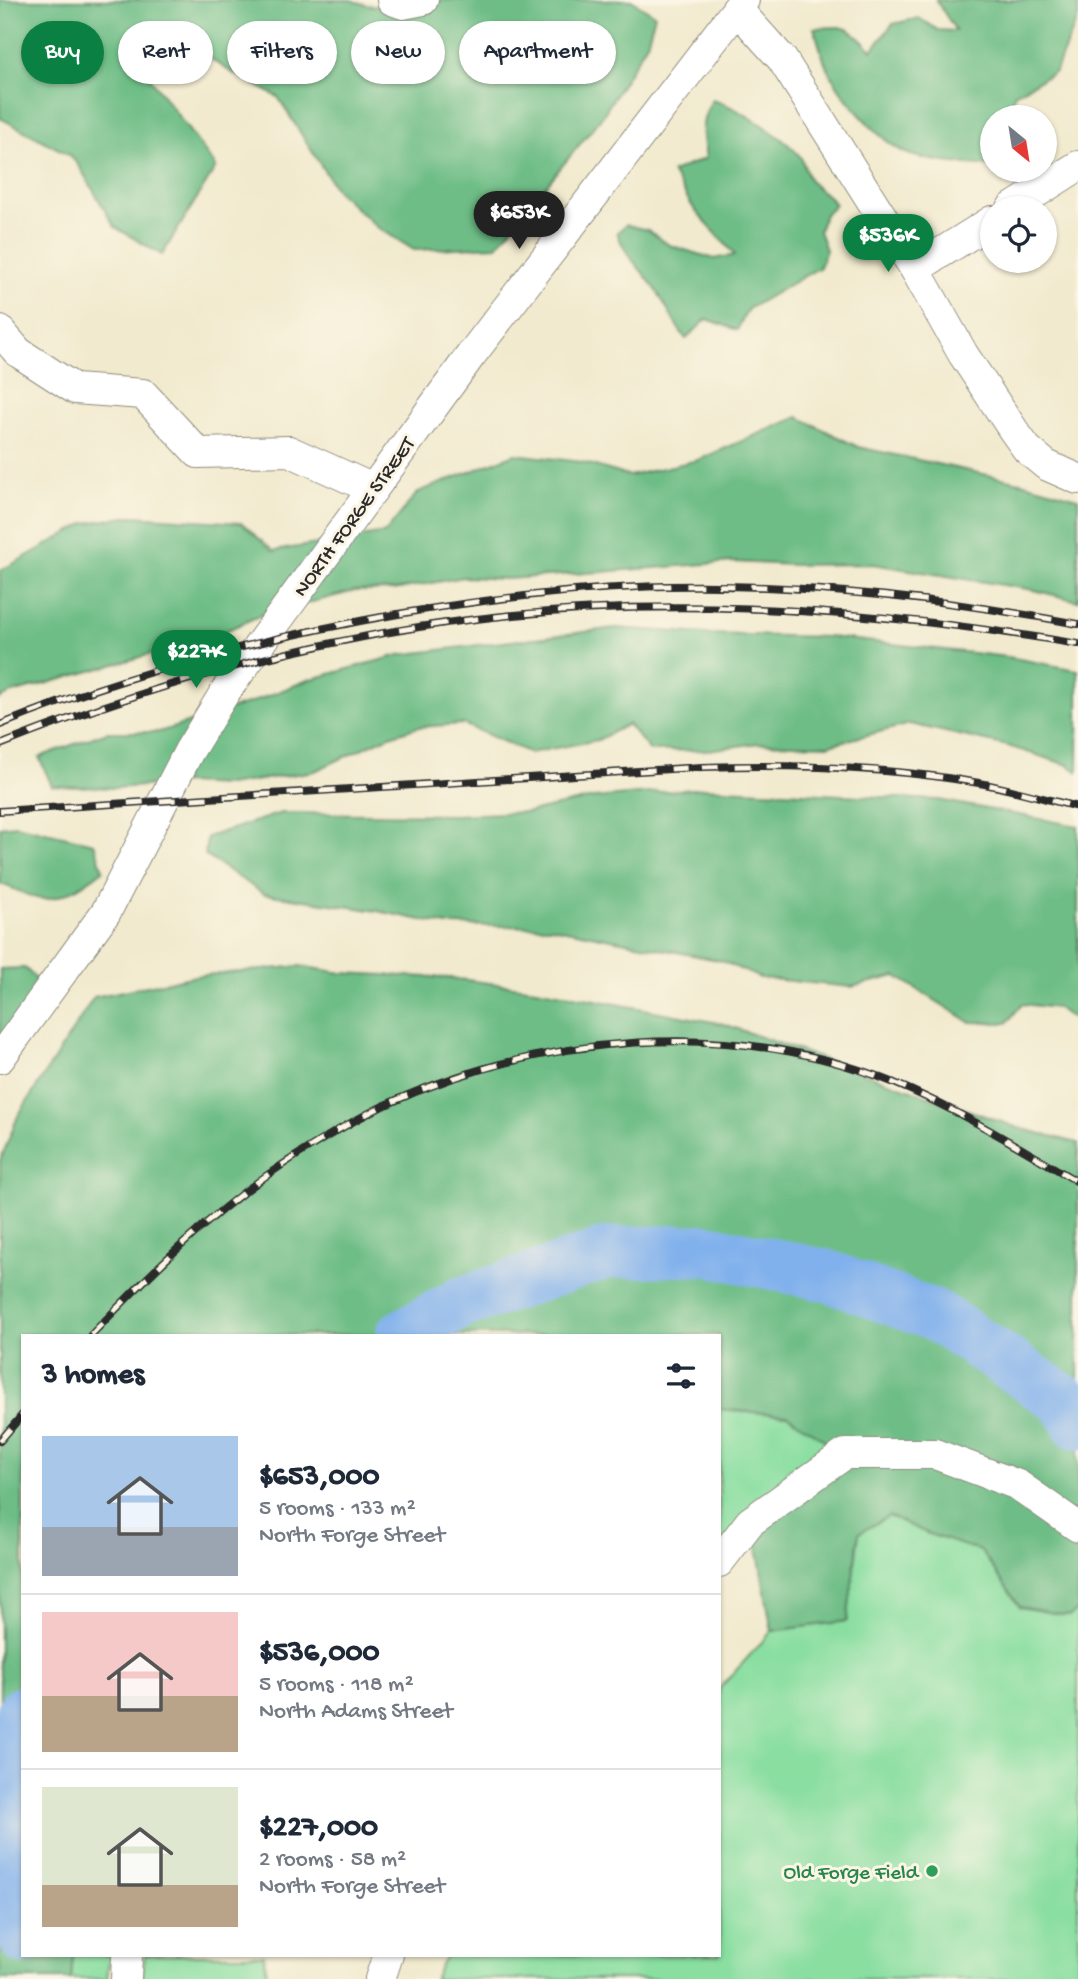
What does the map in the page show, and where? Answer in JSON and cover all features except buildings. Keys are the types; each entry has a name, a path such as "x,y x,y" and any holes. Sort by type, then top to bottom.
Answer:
{"street":[{"path":"392,0 403,4 423,0"},
{"path":"741,5 782,58 915,269 963,354 1027,449 1046,464 1078,479"},
{"name":"NORTH FORGE STREET","path":"0,1058 106,912 189,751 225,692 471,355 741,5"},
{"path":"1031,196 1078,166"},
{"path":"915,269 980,228"},
{"path":"0,331 18,352 75,389 143,394 198,453 289,451 373,489"},
{"path":"721,1559 750,1522 845,1454 935,1454 1018,1485 1078,1527"},
{"path":"125,1979 127,1957"},
{"path":"380,1979 387,1957"}],"green space":[{"path":"0,0 350,0 413,11 442,0 631,0 655,15 647,43 602,117 497,246 414,250 377,227 337,191 278,97 254,84 337,84 337,21 227,21 227,70 213,60 213,21 118,21 118,84 155,84 216,167 162,255 115,227 70,155 0,118"},
{"path":"936,0 1078,0 1078,18 1055,72 1014,94 1014,105 980,105 980,165 951,163 911,155 887,141 862,117 840,89 826,65 814,28 839,27 850,30 872,50 893,24 919,18 938,30 956,31"},
{"path":"712,100 746,115 785,142 801,158 812,183 830,197 835,205 825,214 819,231 826,250 820,267 748,309 737,330 707,319 686,339 654,287 628,254 617,232 626,225 648,230 669,245 714,259 735,255 694,209 672,172 706,158 703,128"},
{"path":"798,417 858,447 1025,483 1078,498 1078,601 1034,590 872,564 794,565 733,562 507,579 464,577 394,590 355,591 261,615 194,645 162,651 9,694 0,699 0,571 86,523 132,516 242,523 273,551 385,533 418,492 515,454 582,462 629,476 698,460"},
{"path":"616,628 706,634 830,637 1008,657 1078,670 1078,772 1068,765 1008,746 910,724 829,745 759,743 708,750 650,751 628,724 598,740 530,753 463,724 418,727 387,737 315,771 228,785 183,783 116,788 52,786 39,757 107,732 159,732 250,703 308,680 399,655"},
{"path":"703,788 939,800 1078,826 1078,1022 1057,1008 1022,1004 1007,1023 970,1022 896,976 851,987 760,978 722,961 551,927 447,925 377,911 264,894 205,855 207,837 281,813 455,815 529,812 594,798"},
{"path":"15,825 94,843 103,870 75,889 50,899 27,895 0,884 0,827"},
{"path":"300,966 342,973 450,978 536,989 724,1024 1019,1128 1078,1143 1078,1609 1070,1616 1020,1607 981,1551 929,1534 889,1516 859,1533 847,1621 772,1631 756,1542 768,1510 845,1454 787,1415 721,1409 721,1334 21,1334 21,1957 73,1957 71,1979 0,1979 0,1161 18,1116 94,997 196,976"},
{"path":"25,968 36,979 31,999 0,1043 0,969"},
{"path":"721,1409 787,1415 837,1448 721,1550"},
{"path":"889,1516 929,1534 981,1551 1020,1607 1070,1616 1078,1609 1078,1979 434,1979 445,1957 721,1957 721,1687 772,1631 847,1621 859,1533"},
{"path":"73,1957 110,1957 107,1979 71,1979"},
{"path":"145,1957 264,1957 268,1979 142,1979"}],"waterway":[{"path":"404,1334 461,1303 606,1253 707,1250 828,1276 938,1317 1065,1401 1078,1424"},
{"path":"21,1719 9,1763 21,1913"}],"railway":[{"path":"0,725 146,673 296,634 398,614 565,592 667,586 822,590 925,600 1078,624"},
{"path":"0,745 102,707 259,660 365,636 501,616 666,607 749,608 914,621 1078,644"},
{"path":"0,811 702,767 772,766 910,773 991,785 1078,807"},
{"path":"92,1334 206,1223 256,1183 331,1134 383,1106 443,1082 505,1063 570,1050 635,1043 701,1042 766,1048 830,1061 892,1082 940,1104 1078,1182"},
{"path":"0,1441 21,1416"}],"place":[{"name":"Old Forge Field","path":"932,1871"}]}
